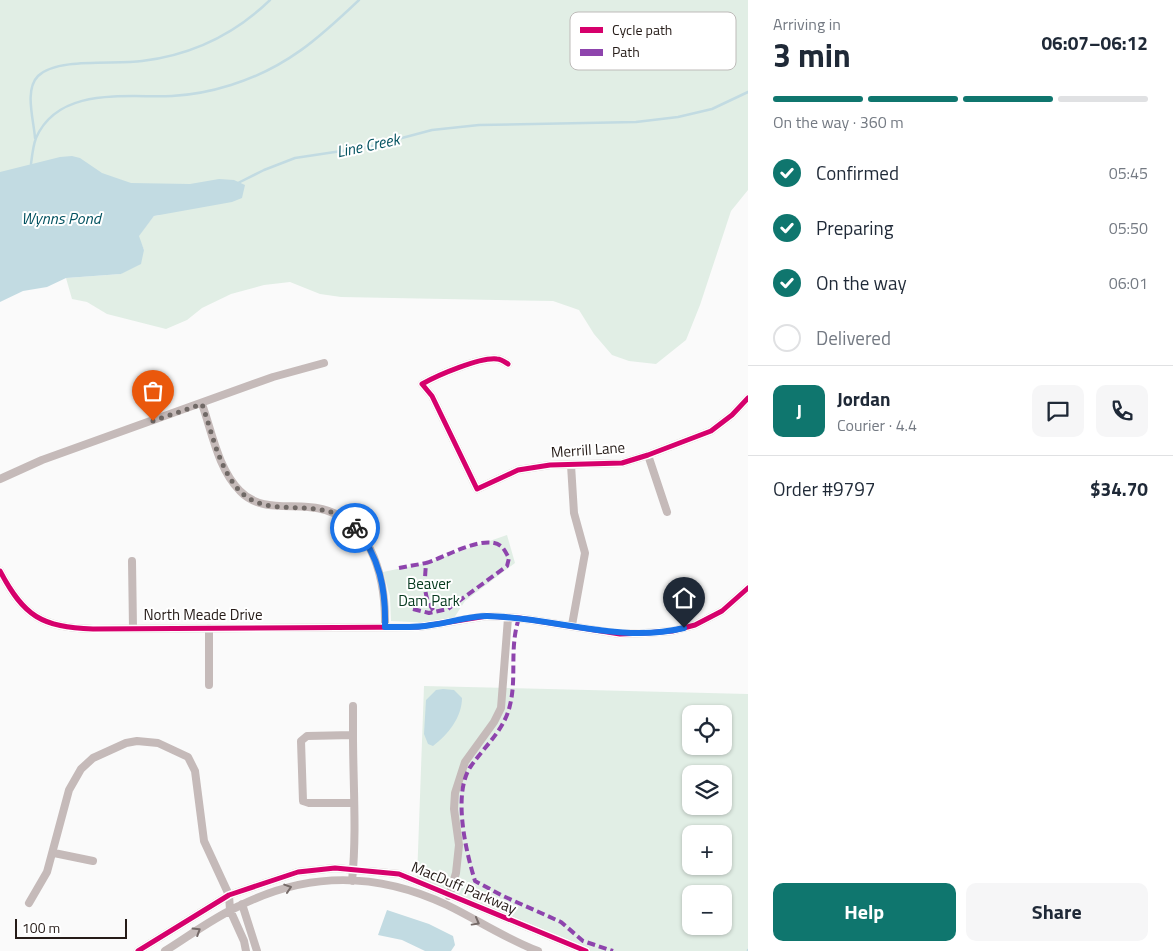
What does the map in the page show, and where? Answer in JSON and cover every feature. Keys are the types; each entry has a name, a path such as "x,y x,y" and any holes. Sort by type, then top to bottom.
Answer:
{"street":[{"name":"Merrill Lane","path":"508,364 499,359 488,360 439,375 422,384 432,396 477,489 518,470 550,465 622,463 648,455 711,431 732,415 748,398"},
{"path":"0,479 42,460 273,377 324,363"},
{"path":"202,404 222,463 239,490 251,500 274,506 310,507 334,513 352,524 365,539 384,589 385,627"},
{"path":"648,455 667,512"},
{"path":"571,465 574,513 585,554 572,625"},
{"path":"132,561 133,628"},
{"name":"North Meade Drive","path":"0,572 13,596 35,617 65,628 93,630 133,628 385,627 431,625 470,618 508,618 572,625 620,634 672,631 704,620 722,611 747,592"},
{"path":"448,906 460,845 454,809 455,793 465,762 494,722 501,708 508,618"},
{"path":"209,628 209,684"},
{"path":"352,881 353,706"},
{"path":"353,735 307,736 301,741 303,801 308,803 353,803"},
{"path":"29,903 47,872 54,853 68,790 86,764 106,751 126,743 137,741 158,743 188,757 195,771 204,841 229,894 230,910 244,941 246,951"},
{"path":"54,853 93,861"},
{"name":"MacDuff Parkway","path":"138,951 229,894 298,872 317,868 353,868 399,874 449,894 564,947 586,951"},
{"name":"MacDuff Parkway","path":"165,951 242,904 299,884 317,881 352,881 398,886 448,906 496,932 538,951"},
{"path":"229,894 242,904 257,951"}],"green space":[{"path":"0,0 748,0 748,190 731,211 700,305 686,340 656,364 629,361 612,355 594,334 579,310 553,301 341,297 320,294 290,282 264,285 231,294 202,308 187,320 166,329 107,314 87,302 72,299 66,278 121,274 144,250 138,236 154,216 160,215 0,221"},
{"name":"Beaver Dam Park","path":"507,535 515,563 465,601 454,618 432,623 391,621 390,596 383,572 426,563"},
{"path":"424,686 748,694 748,951 586,951 417,879"}],"water":[{"name":"Wynns Pond","path":"72,156 80,158 102,173 131,183 190,184 219,179 234,180 245,185 242,198 232,202 154,216 139,236 144,250 141,264 121,274 66,278 47,287 23,291 0,302 0,172 60,157"},
{"path":"436,690 454,690 462,698 460,712 444,737 433,746 428,744 424,734 426,700"},
{"path":"387,910 429,924 453,936 455,945 451,951 425,951 402,940 378,935"}],"waterway":[{"path":"35,138 31,89 38,76 47,70 73,64 142,61 178,54 227,33 270,0"},
{"path":"31,164 36,138 47,121 60,110 77,102 95,98 194,94 251,78 269,70 301,50 330,27 359,0"},
{"name":"Line Creek","path":"238,183 295,158 368,147 432,130 479,125 636,122 678,117 712,109 748,92"}],"marked path":[{"path":"413,609 429,613 448,609 507,566 509,558 502,547 495,543 476,544 426,563 426,594 434,611"},
{"path":"399,568 426,563"},
{"path":"519,618 514,640 513,684 510,705 499,730 471,766 465,778 462,791 462,823 471,869 475,881 561,922 583,941 613,951"}],"cycle path":[{"path":"508,364 498,359 480,361 448,372 422,384 432,396 477,489 518,470 550,465 622,463 648,455 711,431 732,415 748,398"},
{"path":"0,571 17,599 36,616 60,626 93,629 418,627 487,616 519,618 620,634 645,633 672,631 695,625 722,611 748,588"},
{"path":"138,951 229,895 298,872 335,868 399,874 586,951"}],"way so far":[{"path":"153,421 202,404 222,463 239,490 251,500 274,506 298,506 324,510 343,517 355,528"}],"route":[{"path":"355,528 365,539 382,578 385,601 385,627 418,627 487,616 572,625 620,634 672,631 684,628"}]}
